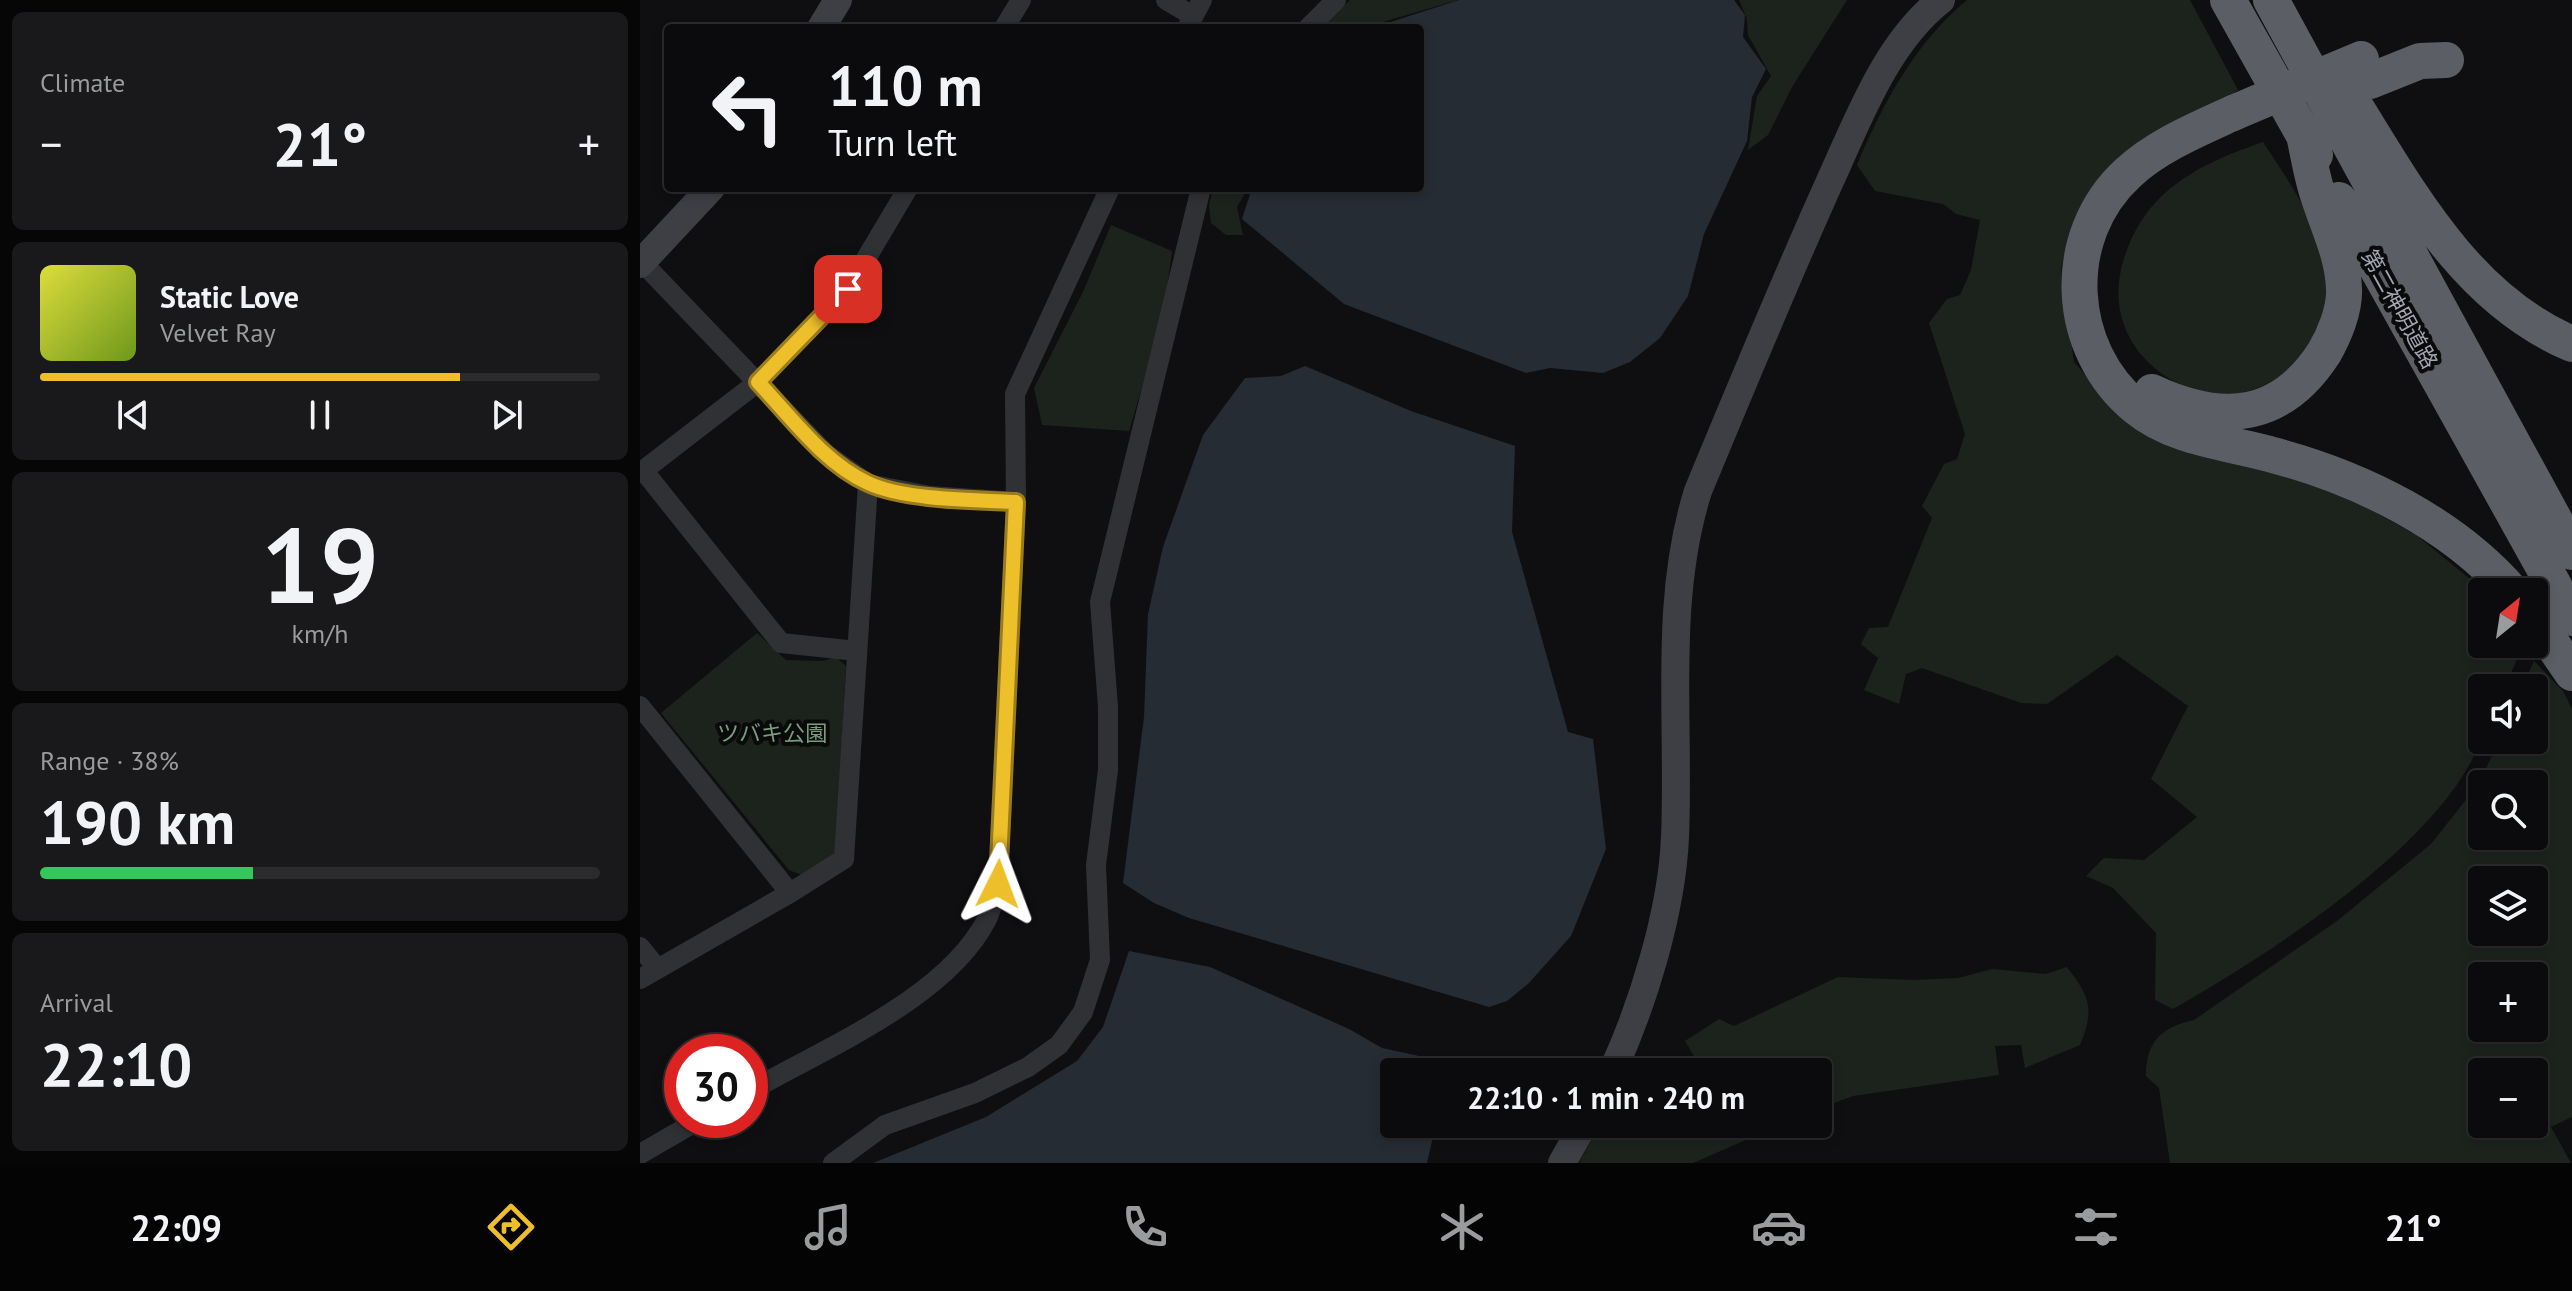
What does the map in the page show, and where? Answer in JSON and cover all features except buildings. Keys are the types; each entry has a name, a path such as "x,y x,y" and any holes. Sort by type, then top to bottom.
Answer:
{"highway":[{"name":"第二神明道路","path":"2228,0 2572,618"},
{"name":"第二神明道路","path":"2271,0 2572,552"},
{"path":"2281,0 2315,44 2442,240 2474,277 2508,307 2542,332 2572,344"},
{"path":"2304,135 2319,200 2339,248 2345,292 2333,339 2307,379 2277,400 2234,413 2196,410 2147,390 2126,367 2108,340 2097,283 2113,230 2146,187 2239,124 2365,70 2420,61 2434,48"},
{"path":"2239,124 2187,135 2128,173 2103,204 2080,266 2078,299 2085,336 2101,369 2137,408 2167,425 2208,441 2274,455 2355,482 2419,516 2496,578"},
{"path":"2548,638 2572,673"}],"street":[{"path":"823,24 838,0"},
{"path":"1006,24 1021,0"},
{"path":"1166,0 1194,15"},
{"path":"1312,24 1336,0"},
{"path":"1617,1058 1643,986 1669,895 1675,838 1678,598 1684,535 1715,449 1853,131 1883,71 1926,4"},
{"path":"707,192 641,262 826,454 868,484 930,496 1016,502"},
{"path":"857,651 781,643 642,472 758,382 848,289 906,192"},
{"path":"768,1081 928,990 962,956 987,918 998,884 1016,502 1015,394 1108,192"},
{"path":"833,1163 885,1125 975,1093 1028,1067 1059,1045 1083,1012 1100,960 1096,865 1108,770 1108,707 1100,602 1200,192"},
{"path":"640,947 649,974 844,859 868,484"},
{"path":"640,706 790,893"},
{"path":"640,1154 668,1138"},
{"path":"1562,1163 1576,1138"}],"green space":[{"path":"1350,0 1458,0 1376,24 1323,24"},
{"path":"1739,0 1847,0 1792,87 1768,135 1748,150 1757,96 1771,76 1748,35 1747,19"},
{"path":"1967,0 2190,0 2238,90 2075,228 2061,268 2074,362 2116,410 2337,491 2416,535 2469,578 2468,658 2518,658 2510,674 2468,674 2468,754 2474,754 2459,781 2429,820 2390,858 2301,928 2173,1009 2155,1000 2156,933 2113,888 2086,876 2104,858 2144,860 2197,817 2151,779 2188,706 2117,655 2047,704 2021,703 1922,668 1906,674 1899,704 1864,690 1878,658 1861,644 1869,628 1888,627 1932,518 1922,506 1944,464 1957,459 1965,434 1929,323 1947,299 1960,295 1971,270 1980,220 1956,214 1943,204 1875,191 1857,165 1902,75 1948,17"},
{"path":"2263,142 2300,201 2322,248 2329,283 2325,310 2315,335 2288,370 2255,389 2219,394 2184,386 2153,366 2130,338 2119,303 2123,262 2132,237 2144,217 2176,184 2216,160"},
{"path":"1212,192 1246,192 1237,207 1243,235 1226,235 1211,223 1209,205"},
{"path":"1111,225 1172,251 1164,313 1129,431 1042,425 1034,388 1083,292"},
{"name":"ツバキ公園","path":"757,633 786,660 823,661 836,657 846,666 836,850 828,863 804,876 789,870 661,713"},
{"path":"2534,661 2547,674 2528,674"},
{"path":"2548,675 2563,691 2572,709 2572,1117 2551,1127 2571,1163 2170,1163 2159,1088 2146,1076 2152,1045 2164,1032 2194,1020 2337,921 2431,844 2468,797 2468,850 2548,850 2548,770 2485,770 2493,754 2548,754"},
{"path":"2067,967 2085,995 2088,1022 2080,1045 2025,1068 2021,1045 1995,1046 1999,1075 1853,1096 1832,1104 1832,1058 1691,1058 1694,1056 1685,1041 1719,1019 1734,1026 1838,977 1958,978 1992,969 2046,974"},
{"path":"1592,1138 1751,1138 1693,1163 1579,1163"}],"shaded area":[{"path":"1459,0 1734,0 1745,15 1743,37 1766,69 1752,97 1747,141 1704,234 1688,296 1660,338 1630,362 1603,373 1550,368 1526,373 1344,304 1242,219 1251,192 1424,192 1424,24 1384,24"},
{"path":"1305,366 1411,411 1515,446 1512,532 1568,732 1593,739 1606,849 1571,936 1528,984 1507,1001 1489,1007 1189,918 1154,903 1123,883 1144,717 1148,614 1163,547 1203,435 1245,378 1281,376"},
{"path":"1129,951 1210,967 1349,1029 1382,1048 1422,1058 1380,1058 1380,1138 1433,1138 1427,1163 873,1163 986,1117 1077,1061 1103,1027"}],"route":[{"path":"848,289 758,382 826,454 868,484 930,496 1016,502 998,884"}]}
